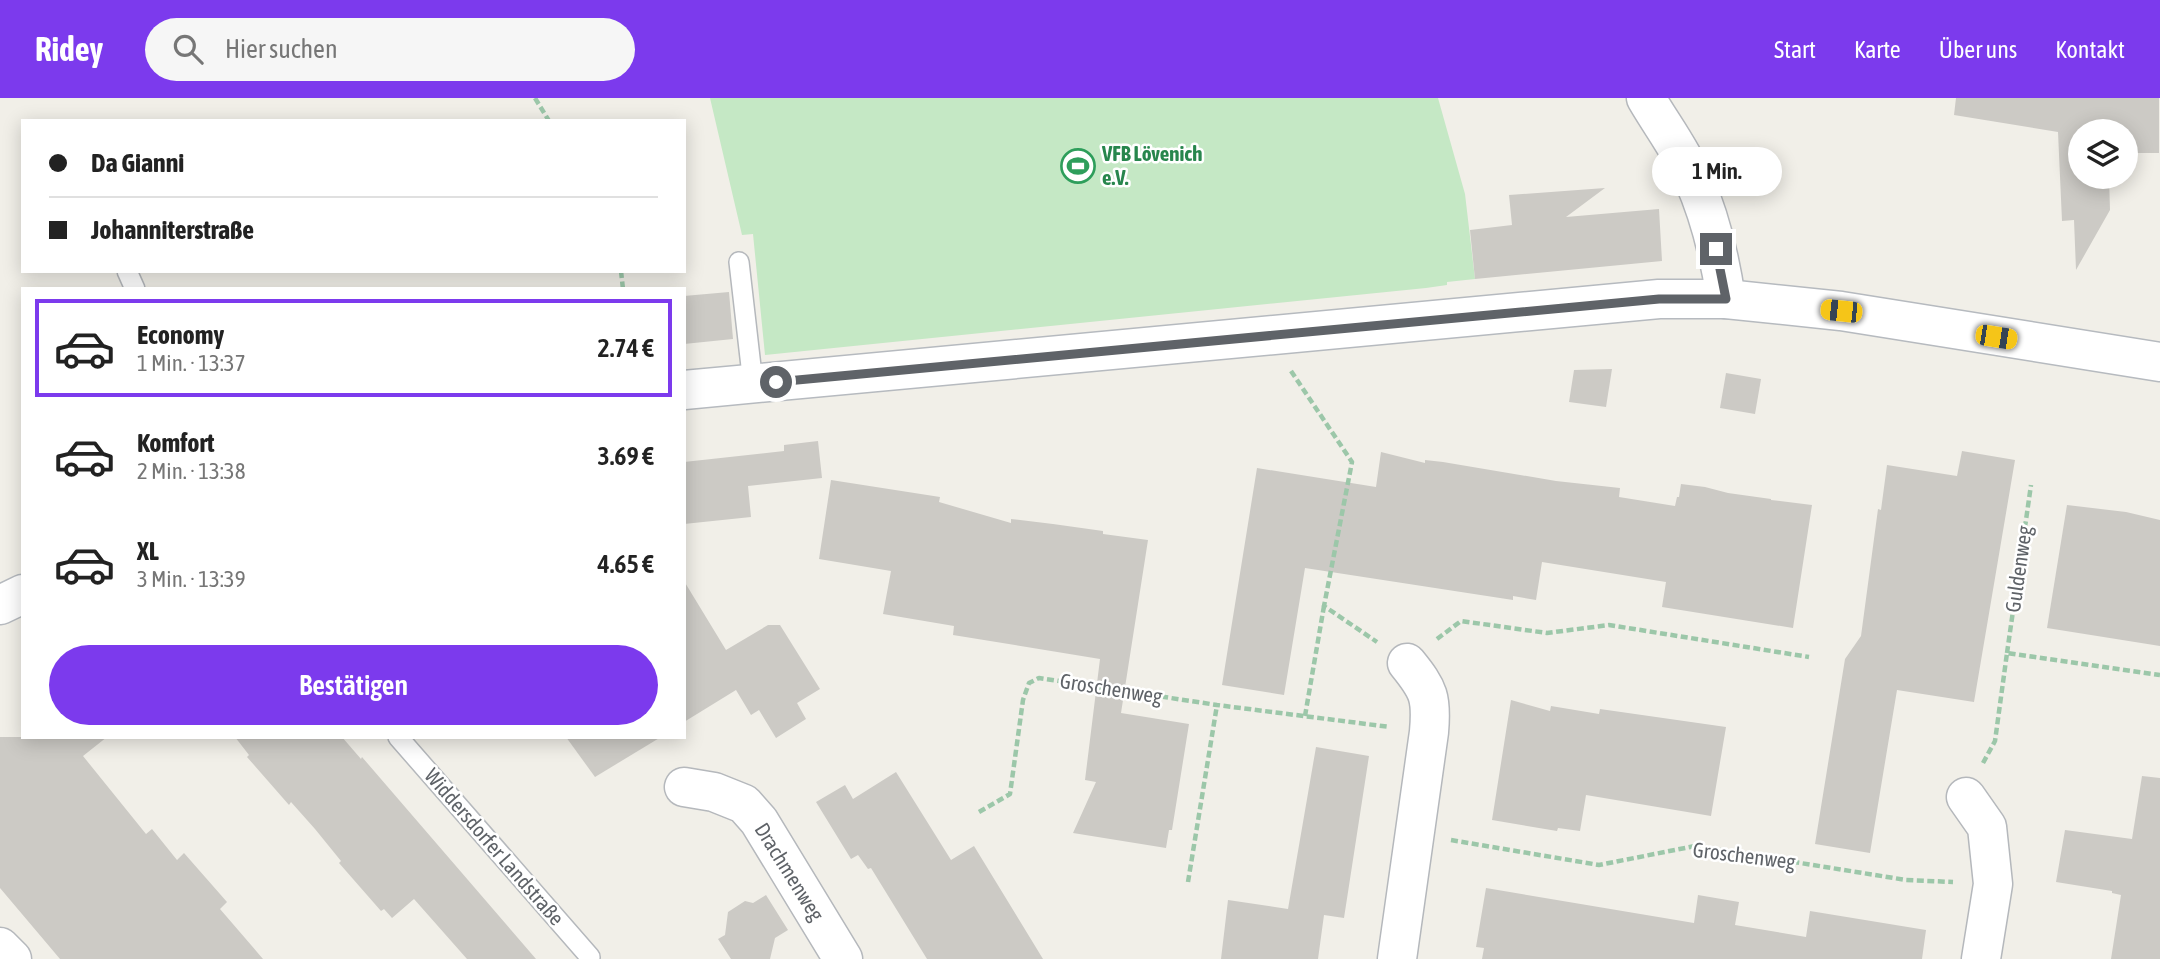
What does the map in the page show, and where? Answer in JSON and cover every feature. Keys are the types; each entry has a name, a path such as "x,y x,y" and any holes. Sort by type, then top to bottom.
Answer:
{"street":[{"path":"1646,98 1693,177 1710,226 1726,299"},
{"path":"686,390 1659,299 1726,299 1841,311 2160,362"},
{"path":"0,605 21,595"},
{"path":"1398,959 1431,707 1424,684 1407,663"},
{"name":"Drachmenweg","path":"684,787 714,792 744,804 759,821 843,959"},
{"path":"1966,796 1987,827 1993,884 1981,959"},
{"path":"0,947 12,959"}],"lane":[{"path":"739,262 753,384"},
{"name":"Widdersdorfer Landstraße","path":"400,739 590,957"}],"path":[{"path":"536,98 548,119"},
{"path":"1267,336 1352,462 1305,716"},
{"name":"Guldenweg","path":"1966,796 1995,740 2031,485"},
{"path":"1324,607 1407,663 1461,621 1547,633 1609,625 1809,657"},
{"path":"2007,653 2160,675"},
{"name":"Groschenweg","path":"979,813 1010,794 1023,700 1029,683 1039,678 1217,705 1429,732"},
{"path":"1188,882 1217,705"},
{"name":"Groschenweg","path":"1415,834 1599,865 1695,846 1906,880 1993,884"}],"green space":[{"name":"VFB Lövenich e.V.","path":"710,98 1438,98 1465,194 1475,279 1447,282 1447,285 1426,288 765,355 753,234 742,235"}],"building":[{"path":"1956,98 2159,98 2159,153 2138,153 2138,119 2068,119 2068,189 2109,189 2110,210 2076,270 2074,220 2062,221 2058,132 1954,115"},
{"path":"1605,188 1566,217 1659,209 1662,261 1475,279 1470,230 1512,225 1509,195"},
{"path":"729,292 733,339 686,344 686,296"},
{"path":"1612,369 1606,407 1569,402 1574,370"},
{"path":"1726,373 1761,379 1755,414 1720,408"},
{"path":"818,441 822,478 748,486 751,517 686,524 686,462 784,451 784,445"},
{"path":"1962,451 2015,460 1974,702 1897,690 1870,853 1815,844 1845,659 1861,636 1878,509 1881,510 1887,465 1957,476"},
{"path":"1381,452 1425,463 1425,460 1443,462 1556,481 1620,488 1619,497 1675,506 1681,484 1812,505 1793,628 1662,607 1666,582 1542,562 1536,600 1513,596 1513,600 1305,568 1284,695 1222,685 1257,468 1376,487"},
{"path":"831,480 940,497 939,502 1011,523 1011,519 1053,524 1148,540 1121,713 1189,724 1172,830 1169,830 1166,848 1073,833 1096,782 1085,780 1100,659 953,635 954,626 883,614 891,571 819,559"},
{"path":"2067,505 2126,512 2160,520 2160,646 2047,628"},
{"path":"686,584 726,650 768,625 780,625 820,689 797,703 806,719 776,738 759,710 751,715 736,690 686,721"},
{"path":"1511,700 1550,711 1551,706 1599,714 1600,709 1726,727 1711,816 1586,795 1580,831 1558,828 1557,831 1492,820"},
{"path":"0,737 104,739 83,756 146,834 152,829 177,860 184,853 227,902 220,909 263,959 60,959 0,888"},
{"path":"237,739 344,739 536,959 467,959 414,899 392,918 384,909 381,911 339,863 341,861 315,829 291,802 289,805 247,757 249,755"},
{"path":"567,739 658,739 595,777"},
{"path":"1316,747 1369,756 1344,918 1324,915 1318,959 1221,959 1228,900 1288,909"},
{"path":"896,772 951,860 974,846 1043,959 927,959 871,868 868,869 858,855 851,859 816,802 845,785 853,799"},
{"path":"2142,776 2160,778 2160,959 2111,959 2121,895 2112,891 2056,882 2065,830 2132,839"},
{"path":"1486,888 1694,923 1698,895 1739,902 1735,925 1806,937 1810,911 1926,930 1922,959 1482,959 1484,948 1476,947"},
{"path":"766,895 788,930 775,938 770,959 731,959 718,939 725,935 728,912 745,901 753,903"}],"place":[{"name":"VFB Lövenich e.V.","path":"1078,166"}],"route":[{"path":"776,382 1659,299 1726,299 1716,249"}]}
